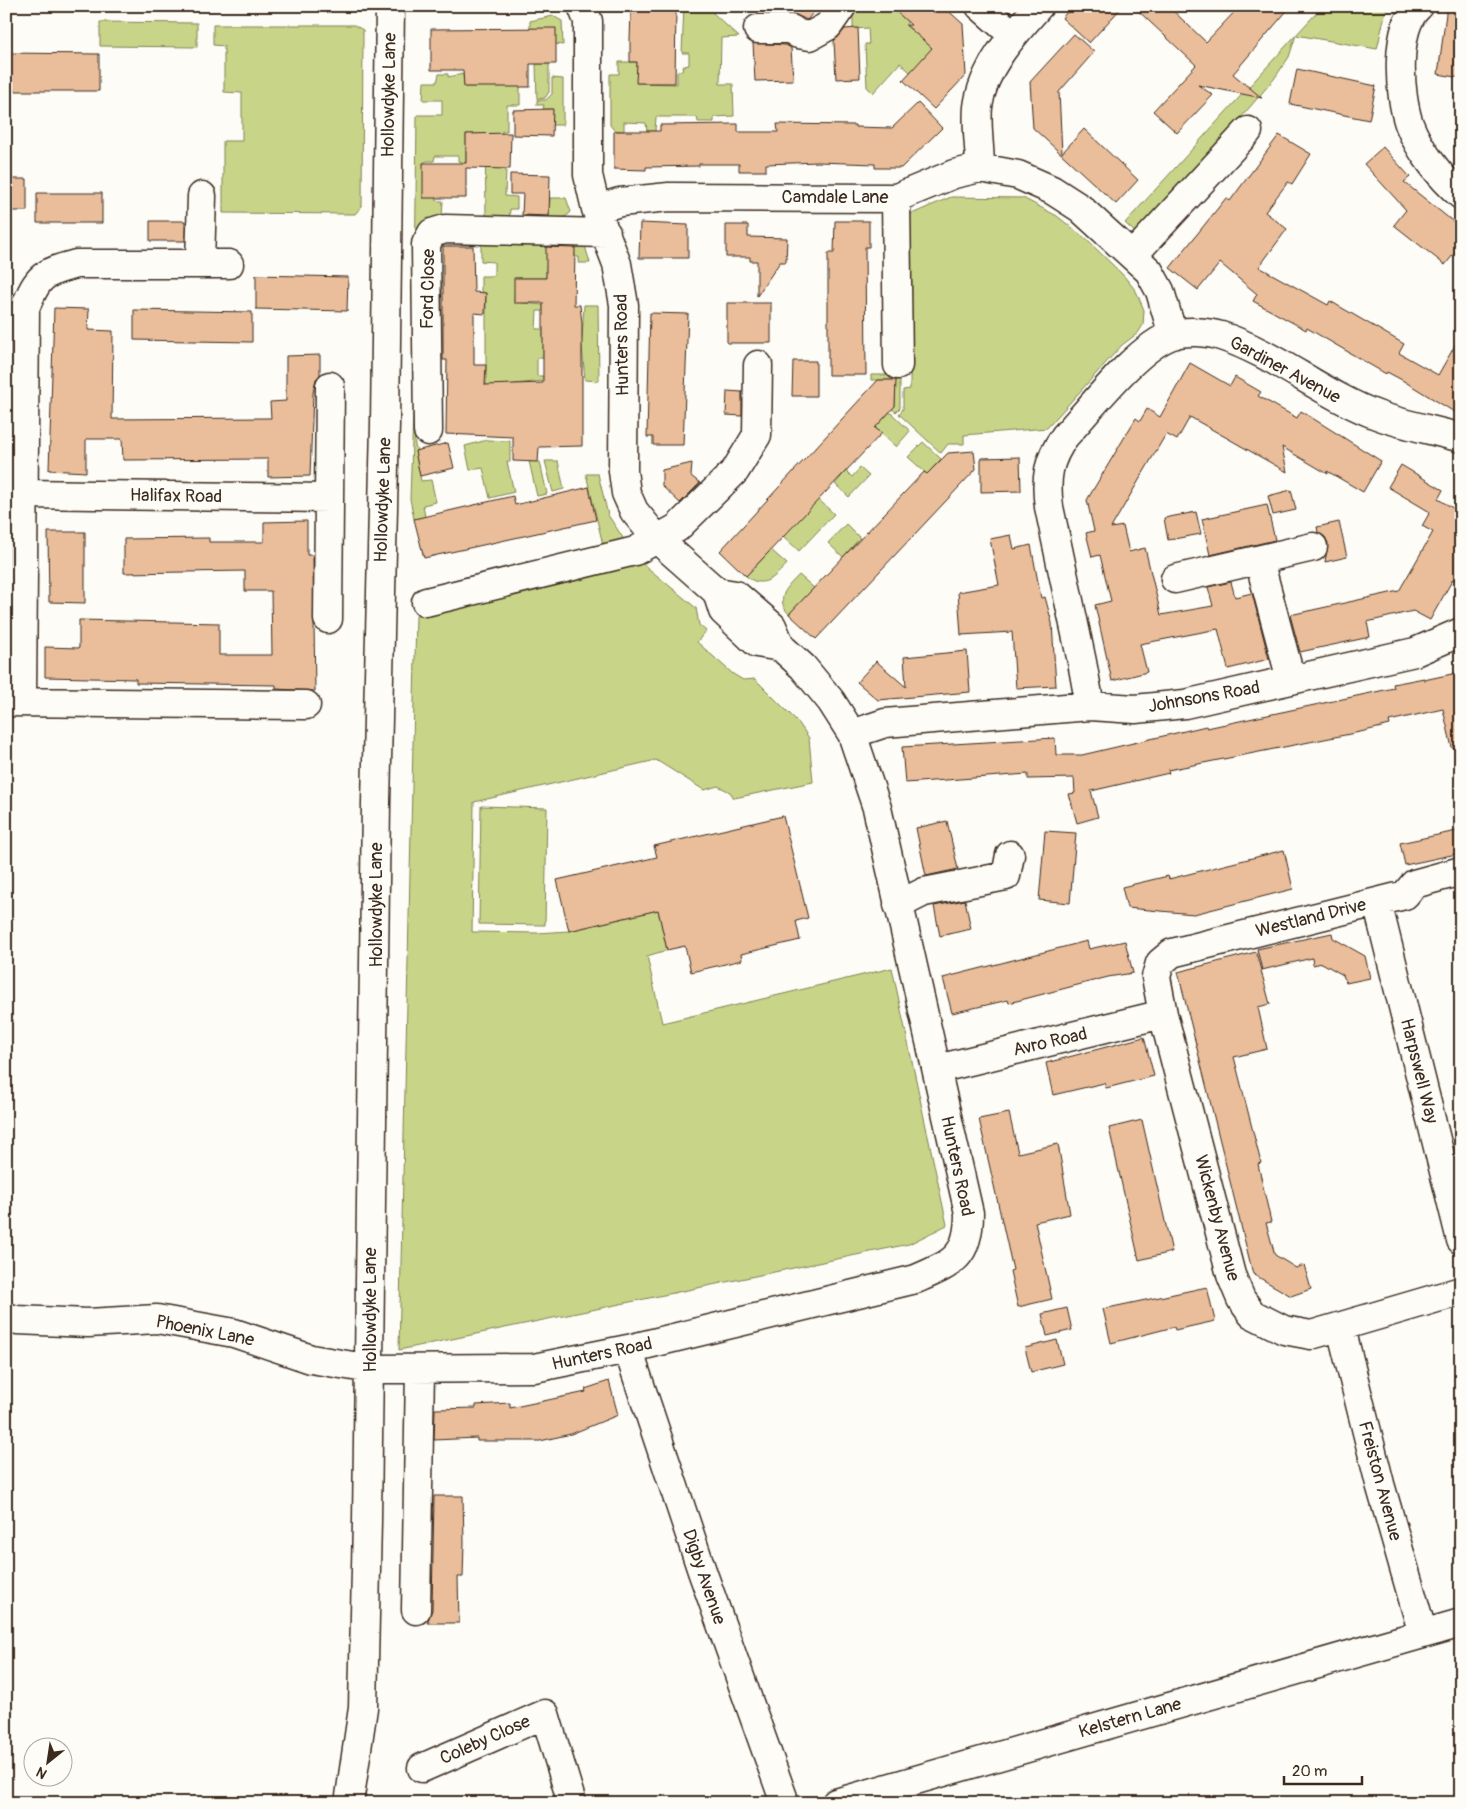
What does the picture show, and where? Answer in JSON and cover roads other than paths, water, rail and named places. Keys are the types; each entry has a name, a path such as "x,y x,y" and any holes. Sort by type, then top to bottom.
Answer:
{"street":[{"name":"Hollowdyke Lane","path":"349,1803 363,1708 371,1369 370,1248 385,424 390,6"},
{"name":"Hunters Road","path":"371,1369 534,1368 628,1349 916,1279 949,1265 962,1250 969,1233 969,1213 877,808 852,734 825,694 803,667 781,647 772,626 736,594 717,592 657,539 634,511 626,493 622,471 624,305 617,264 596,209 588,175 588,21 582,6"},
{"path":"758,28 791,29 798,34 810,36 828,26 842,6"},
{"path":"980,6 1013,35"},
{"path":"980,168 978,108 981,91 988,75 1013,35 1039,6"},
{"path":"1412,9 1402,47 1401,86 1409,124 1430,161 1461,195"},
{"path":"1133,255 1248,131"},
{"name":"Camdale Lane","path":"596,209 620,202 669,197 896,198 954,174 980,168 1018,175 1052,190 1080,208 1149,271 1160,291 1173,335"},
{"path":"200,263 202,196"},
{"path":"896,198 898,365"},
{"name":"Ford Close","path":"428,431 426,244 432,232 445,229 606,234"},
{"path":"229,264 76,264 51,270 35,283 25,308 15,406 22,494 14,702 306,705"},
{"name":"Gardiner Avenue","path":"1090,706 1049,508 1046,482 1054,452 1065,436 1147,350 1173,335 1191,333 1220,336 1254,351 1343,400 1377,415 1461,438"},
{"path":"426,602 608,559 635,551 677,528 736,471 757,435 758,365"},
{"path":"328,619 330,386"},
{"name":"Halifax Road","path":"22,494 329,498"},
{"path":"1175,579 1313,547"},
{"path":"1259,560 1291,680"},
{"name":"Johnsons Road","path":"852,734 885,723 1090,706 1135,709 1185,704 1415,652 1461,632"},
{"path":"898,905 924,892 1006,876 1010,855"},
{"name":"Westland Drive","path":"1160,963 1172,953 1405,895 1414,884 1461,871"},
{"name":"Harpswell Way","path":"1377,902 1461,1240"},
{"name":"Wickenby Avenue","path":"1160,963 1156,977 1163,1014 1230,1275 1241,1299 1252,1314 1284,1330 1311,1335 1341,1328 1461,1291"},
{"name":"Avro Road","path":"937,1069 1163,1014"},
{"name":"Phoenix Lane","path":"6,1317 17,1320 88,1323 158,1319 234,1333 311,1359 371,1369"},
{"name":"Freiston Avenue","path":"1341,1328 1380,1484 1423,1634"},
{"name":"Digby Avenue","path":"628,1349 702,1571 785,1803"},
{"path":"416,1610 420,1369"},
{"name":"Kelstern Lane","path":"836,1803 1461,1623"},
{"name":"Coleby Close","path":"422,1768 545,1714 572,1803"}]}
